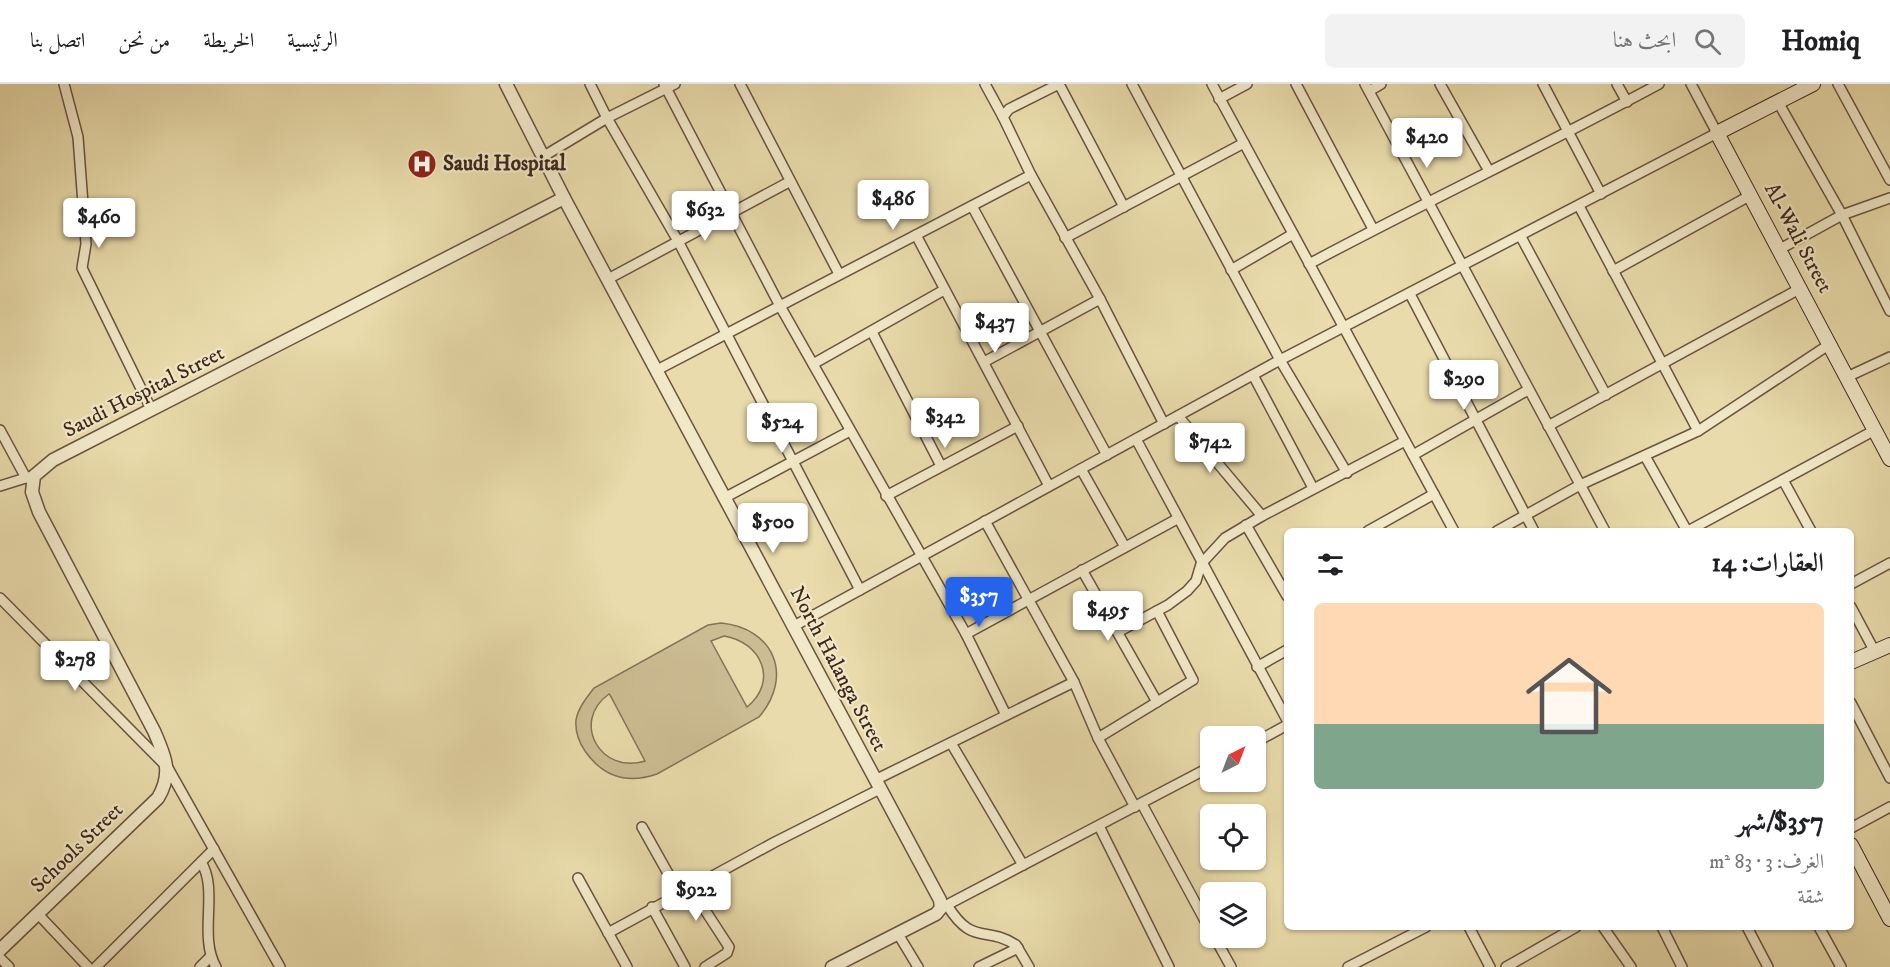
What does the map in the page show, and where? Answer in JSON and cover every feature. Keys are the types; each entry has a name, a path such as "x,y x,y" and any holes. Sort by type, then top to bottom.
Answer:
{"main road":[{"path":"1717,133 1813,84"},
{"name":"Al-Wali Street","path":"1717,133 1890,459"},
{"path":"1854,661 1890,645"},
{"path":"1854,851 1890,919"}],"street":[{"path":"64,84 78,137 86,244 82,268 151,409"},
{"name":"North Halanga Street","path":"506,84 564,198 944,907"},
{"path":"590,84 678,241 860,590"},
{"path":"985,84 1164,424"},
{"path":"1003,117 1009,109 1059,84 1124,207"},
{"path":"1132,84 1280,360 1347,473"},
{"path":"1212,84 1453,528"},
{"path":"1220,99 1247,84"},
{"path":"1296,84 1373,229"},
{"path":"1381,84 1367,87 1603,528"},
{"path":"1440,84 1489,171"},
{"path":"1543,84 1601,194"},
{"path":"1617,84 1627,102"},
{"path":"1309,264 1428,200 1569,132 1659,84"},
{"path":"794,626 1280,360 1521,237 1717,133 1691,84"},
{"path":"1838,84 1890,180"},
{"path":"544,156 607,118 668,86 780,306 886,496 966,633 1006,715"},
{"path":"745,86 789,182 839,274"},
{"path":"1778,102 1842,215 1890,311"},
{"path":"1065,238 1244,143"},
{"path":"657,369 1031,175"},
{"path":"608,279 789,182"},
{"path":"1613,271 1751,195"},
{"name":"Saudi Hospital Street","path":"30,477 53,460 564,198"},
{"path":"1780,249 1842,215 1890,198"},
{"path":"972,206 1107,455"},
{"path":"1579,206 1698,431"},
{"path":"1231,270 1293,234"},
{"path":"916,235 1049,486"},
{"path":"1521,237 1606,395"},
{"path":"1548,426 1801,288"},
{"path":"813,364 944,290"},
{"path":"1410,294 1532,528"},
{"path":"984,362 1100,299"},
{"path":"872,332 941,466"},
{"path":"1502,528 1580,486 1698,431 1830,344"},
{"path":"1847,377 1890,357"},
{"path":"1253,375 1312,488"},
{"path":"1413,455 1528,390"},
{"path":"1178,416 1262,516"},
{"path":"886,496 1018,426"},
{"path":"0,430 30,477 39,512 154,731 168,768 280,967"},
{"path":"1694,528 1875,430"},
{"path":"726,497 850,432"},
{"path":"1136,439 1201,564 1284,715"},
{"path":"1118,632 1157,611 1187,591 1196,581 1201,564 1225,538 1312,488 1347,473 1406,441"},
{"path":"1646,456 1686,528"},
{"path":"1081,469 1125,547"},
{"path":"0,486 30,477"},
{"path":"1783,480 1809,528"},
{"path":"1374,528 1434,494"},
{"path":"966,633 1177,519"},
{"path":"985,521 1074,682 1098,738 1200,913"},
{"path":"1246,525 1283,578"},
{"path":"1854,582 1890,563"},
{"path":"1082,570 1157,702"},
{"path":"0,598 168,768"},
{"path":"1098,738 1191,683 1193,677 1157,611"},
{"path":"1854,613 1875,652"},
{"path":"1257,667 1284,652"},
{"path":"608,933 951,743 1074,682"},
{"path":"1854,709 1890,778"},
{"path":"1266,737 1284,728"},
{"path":"951,743 1023,865"},
{"name":"Schools Street","path":"0,950 158,798 164,787 168,768"},
{"path":"832,967 1200,772"},
{"path":"1854,826 1890,807"},
{"path":"1099,826 1169,967"},
{"path":"642,827 679,893"},
{"path":"96,967 214,849"},
{"path":"201,862 206,875 210,957 216,967"},
{"path":"578,878 627,967"},
{"path":"690,887 729,947 727,953 705,967"},
{"path":"944,907 966,929 1012,943 1018,948 1029,967"},
{"path":"652,908 685,967"},
{"path":"37,913 88,967"},
{"path":"1348,967 1420,930"},
{"path":"1470,930 1490,967"},
{"path":"1506,967 1571,930"},
{"path":"1605,930 1627,966"},
{"path":"1664,930 1682,967"},
{"path":"1749,930 1768,967"},
{"path":"1821,930 1841,967"},
{"path":"898,934 918,967"},
{"path":"979,967 1018,948"},
{"path":"1221,948 1231,967"},
{"path":"200,967 210,957"},
{"path":"0,958 9,967"}],"shaded area":[{"path":"721,623 739,627 754,634 766,644 773,656 776,671 775,686 770,701 759,717 657,774 626,778 600,767 583,748 576,728 579,711 594,688 708,625","holes":["724,636 748,646 756,654 761,664 764,675 762,686 757,697 747,707 711,641","610,695 645,761 629,763 615,760 604,753 596,743 592,731 592,718 598,705"]}],"place":[{"name":"Saudi Hospital","path":"422,164"}]}
